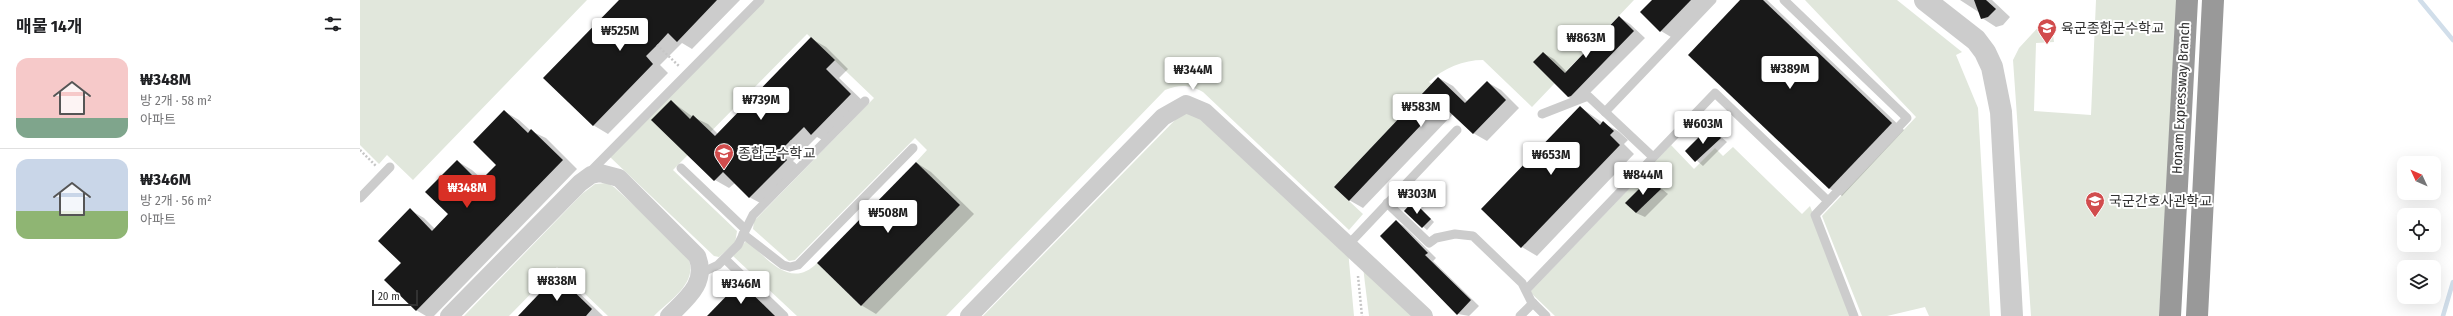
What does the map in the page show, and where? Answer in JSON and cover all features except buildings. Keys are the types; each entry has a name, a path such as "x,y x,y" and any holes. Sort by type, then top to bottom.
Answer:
{"highway":[{"name":"Honam Expressway Branch","path":"2170,316 2187,0"},
{"name":"Honam Expressway Branch","path":"2197,316 2213,0"}],"street":[{"path":"1925,0 1976,40 1985,52 1992,67 2001,112 2012,316"},
{"path":"969,316 1163,117 1186,104 1205,112 1424,316"},
{"path":"449,316 580,183 591,175 600,173 619,178 691,248 701,265 699,282 692,292 669,316"}],"lane":[{"path":"580,183 760,0"},
{"path":"1605,112 1712,0"},
{"path":"1784,0 1907,118 1815,214 1854,316"},
{"path":"1526,290 1715,93 1828,201"},
{"path":"1542,114 1588,96 1653,157"},
{"path":"701,273 718,265 725,259 738,245 753,215 865,101"},
{"path":"1352,248 1388,203 1457,130"},
{"path":"681,168 744,231 783,264 790,267 798,265 913,148"},
{"path":"360,198 387,170"},
{"path":"1388,203 1428,243 1450,235 1473,236 1522,284 1533,303 1546,316"},
{"path":"725,259 784,316"},
{"path":"1520,316 1533,303"}],"path":[{"path":"657,45 687,74"},
{"path":"361,152 387,170"},
{"path":"1352,248 1362,316"}],"shaded area":[{"path":"360,0 587,0 413,180 387,155 379,164 360,145"},
{"path":"764,0 1634,0 1532,107 1483,60 1461,63 1447,69 1435,77 1429,82 1432,84 1334,187 1363,214 1349,230 1203,92 1193,88 1180,86 1165,90 946,316 797,316 733,256 747,240 771,263 789,273 807,271 817,263 861,306 960,205 916,162 927,150 915,138 795,260 789,261 753,229 754,221 874,98 807,34 673,170 737,231 735,243 719,257 714,256 610,157"},
{"path":"1805,0 1897,0 1962,52 1956,55 1978,108 1990,316 1929,316 1925,307 1887,316 1862,316 1822,216 1916,117"},
{"name":"국군간호사관학교","path":"2096,0 2179,0 2159,316 2031,316 2013,60 2019,48 2043,22 2049,22 2052,25 2054,42 2036,43 2034,111 2091,115"},
{"path":"1188,112 1201,118 1348,250 1354,316 983,316 1180,115"},
{"path":"1671,145 1694,169 1715,148 1723,156 1733,147 1802,214 1810,206 1852,316 1555,316 1530,292"},
{"path":"607,183 614,187 685,252 690,262 688,280 683,288 654,316 608,316 557,267 509,316 464,316 582,194 595,184"},
{"path":"1363,267 1414,316 1369,316"}],"waterway":[{"path":"2420,0 2453,40"},
{"path":"2443,316 2453,282"}],"place":[{"name":"육군종합군수학교","path":"2047,45"},
{"name":"종합군수학교","path":"724,170"},
{"name":"국군간호사관학교","path":"2095,218"}]}
